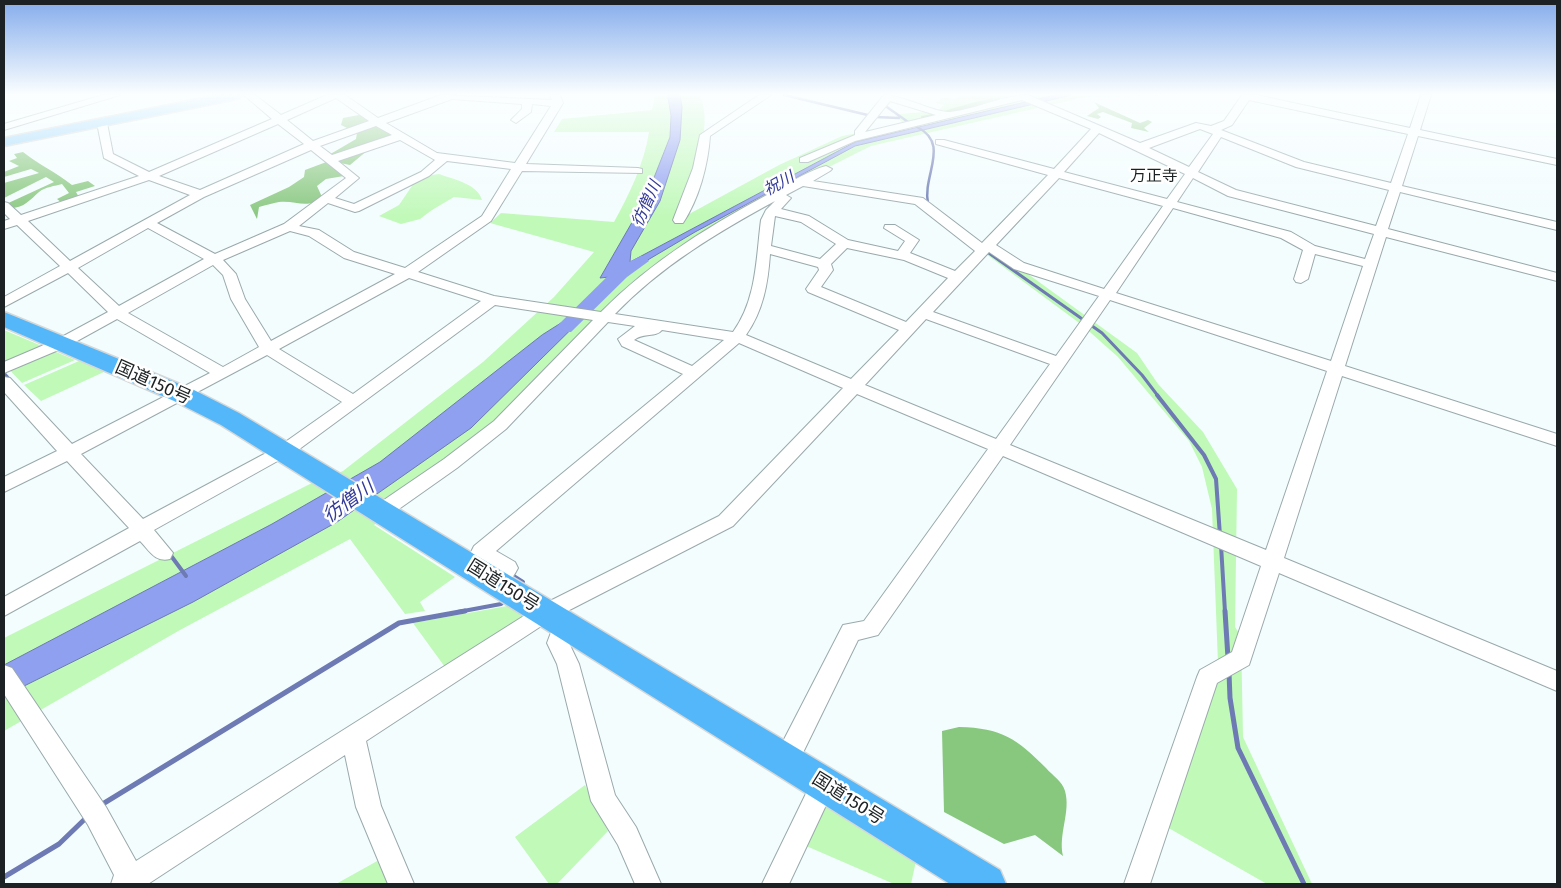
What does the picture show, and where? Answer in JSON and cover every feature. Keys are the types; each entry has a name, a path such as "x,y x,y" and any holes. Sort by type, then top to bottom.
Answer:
{"highway":[{"name":"国道150号","path":"4,319 183,395 230,419 986,884"}],"main road":[{"path":"5,139 20,136"}],"street":[{"path":"103,136 108,156 147,176 200,194"},
{"path":"4,226 147,176 238,136"},
{"path":"163,553 144,527 4,373 118,313 214,259 289,226 353,178 332,159 301,136"},
{"path":"4,303 200,194 336,136"},
{"path":"332,159 400,136"},
{"path":"402,136 434,156 519,168 638,171"},
{"path":"4,485 183,395 406,274 487,218 536,136"},
{"path":"679,220 691,193 704,149 705,136"},
{"path":"382,511 468,450 515,411 602,318 670,259 716,229 769,204 803,181 826,169 804,160 851,139 862,136"},
{"path":"4,675 97,816 130,882 353,736 726,521 1089,136"},
{"path":"1117,136 1232,192 1557,277"},
{"path":"1141,147 1171,136"},
{"path":"786,761 850,632 870,629 1192,173 1212,136"},
{"path":"1229,136 1300,165 1557,226"},
{"path":"1137,884 1208,677 1241,658 1412,136"},
{"path":"1439,136 1557,162"},
{"path":"940,142 1286,235 1310,249 1370,264"},
{"path":"326,199 356,208 425,174 445,157"},
{"path":"803,181 805,183 918,201 986,247 1019,266 1557,440"},
{"path":"769,204 805,220 844,243 924,262 957,277"},
{"path":"495,582 508,568 481,552 748,324 758,301 769,204"},
{"path":"4,206 66,267 118,313 222,373"},
{"path":"147,224 214,259 229,274 238,299 268,349 353,401"},
{"path":"289,226 314,234 349,255 492,300 734,337 1557,681"},
{"path":"890,228 912,240 901,256"},
{"path":"844,243 824,263 826,270 813,289 909,328"},
{"path":"763,248 825,265"},
{"path":"1301,279 1310,249"},
{"path":"4,607 144,527 283,451 492,300"},
{"path":"923,313 1059,362"},
{"path":"690,330 643,329 626,339 628,343 692,372"},
{"path":"554,619 558,643 568,664 604,801 627,836 648,884"},
{"path":"353,736 369,807 401,884"},
{"path":"775,884 824,784"}],"green space":[{"path":"356,136 393,136 374,145 350,165 335,162 327,156 356,139"},
{"path":"648,136 703,136 699,157 680,219 779,165 841,136 913,136 871,146 821,171 640,280 488,435 374,525 455,577 420,602 425,611 405,614 350,539 180,630 4,731 4,638 310,484 343,471 483,362 554,297 594,252 490,223 501,213 614,222 635,179"},
{"path":"23,152 72,185 88,181 95,186 76,192 80,199 41,211 43,207 62,203 57,199 69,193 62,184 41,190 28,202 16,208 5,207 4,205 54,182 46,177 4,198 4,183 39,173 31,169 4,177 4,172 19,166 9,161 17,158 14,154"},
{"path":"329,161 350,175 326,179 317,186 322,197 312,203 279,202 259,207 257,219 250,205 289,187 304,177 305,170"},
{"path":"439,174 470,186 480,194 482,200 454,197 420,219 401,224 379,216 399,205 418,177"},
{"path":"988,245 1137,353 1158,384 1203,432 1237,489 1235,627 1241,636 1243,737 1312,884 1267,884 1158,822 1218,663 1212,509 1202,467 1189,441 1118,357 1082,325 982,251"},
{"path":"4,330 75,360 22,383 4,364"},
{"path":"79,361 106,371 41,401 24,385"},
{"path":"507,606 532,621 450,674 413,623"},
{"path":"959,727 987,730 1008,737 1036,758 1060,781 1064,787 1067,807 1062,840 1063,856 1035,835 1004,844 944,812 942,731"},
{"path":"585,785 608,831 557,884 549,884 515,837"},
{"path":"819,795 916,861 911,884 894,884 797,842"},
{"path":"379,860 388,884 336,884"}],"water":[{"name":"祝川","path":"680,136 680,140 660,201 631,251 630,262 855,142 879,136 896,136 855,146 695,232 646,261 628,275 600,278 646,198 670,137"},
{"path":"607,294 471,428 337,522 193,602 4,696 4,665 272,524 380,462 542,335"}],"waterway":[{"path":"928,204 927,193 934,151 929,136"},
{"path":"986,251 1102,333 1142,375 1158,396"},
{"name":"彷僧川","path":"565,328 621,273 641,261"},
{"path":"4,373 11,381"},
{"path":"1157,395 1204,455 1216,479 1220,536"},
{"path":"1221,545 1225,612"},
{"path":"169,553 186,576"},
{"path":"513,573 512,575 523,582 518,587"},
{"path":"458,612 501,604 505,600"},
{"path":"101,805 399,623 465,611"},
{"path":"1225,611 1228,658"},
{"path":"1229,673 1230,698 1238,748 1304,884"},
{"path":"4,877 59,844 88,816"}],"district":[{"name":"万正寺","path":"1154,177"}]}
